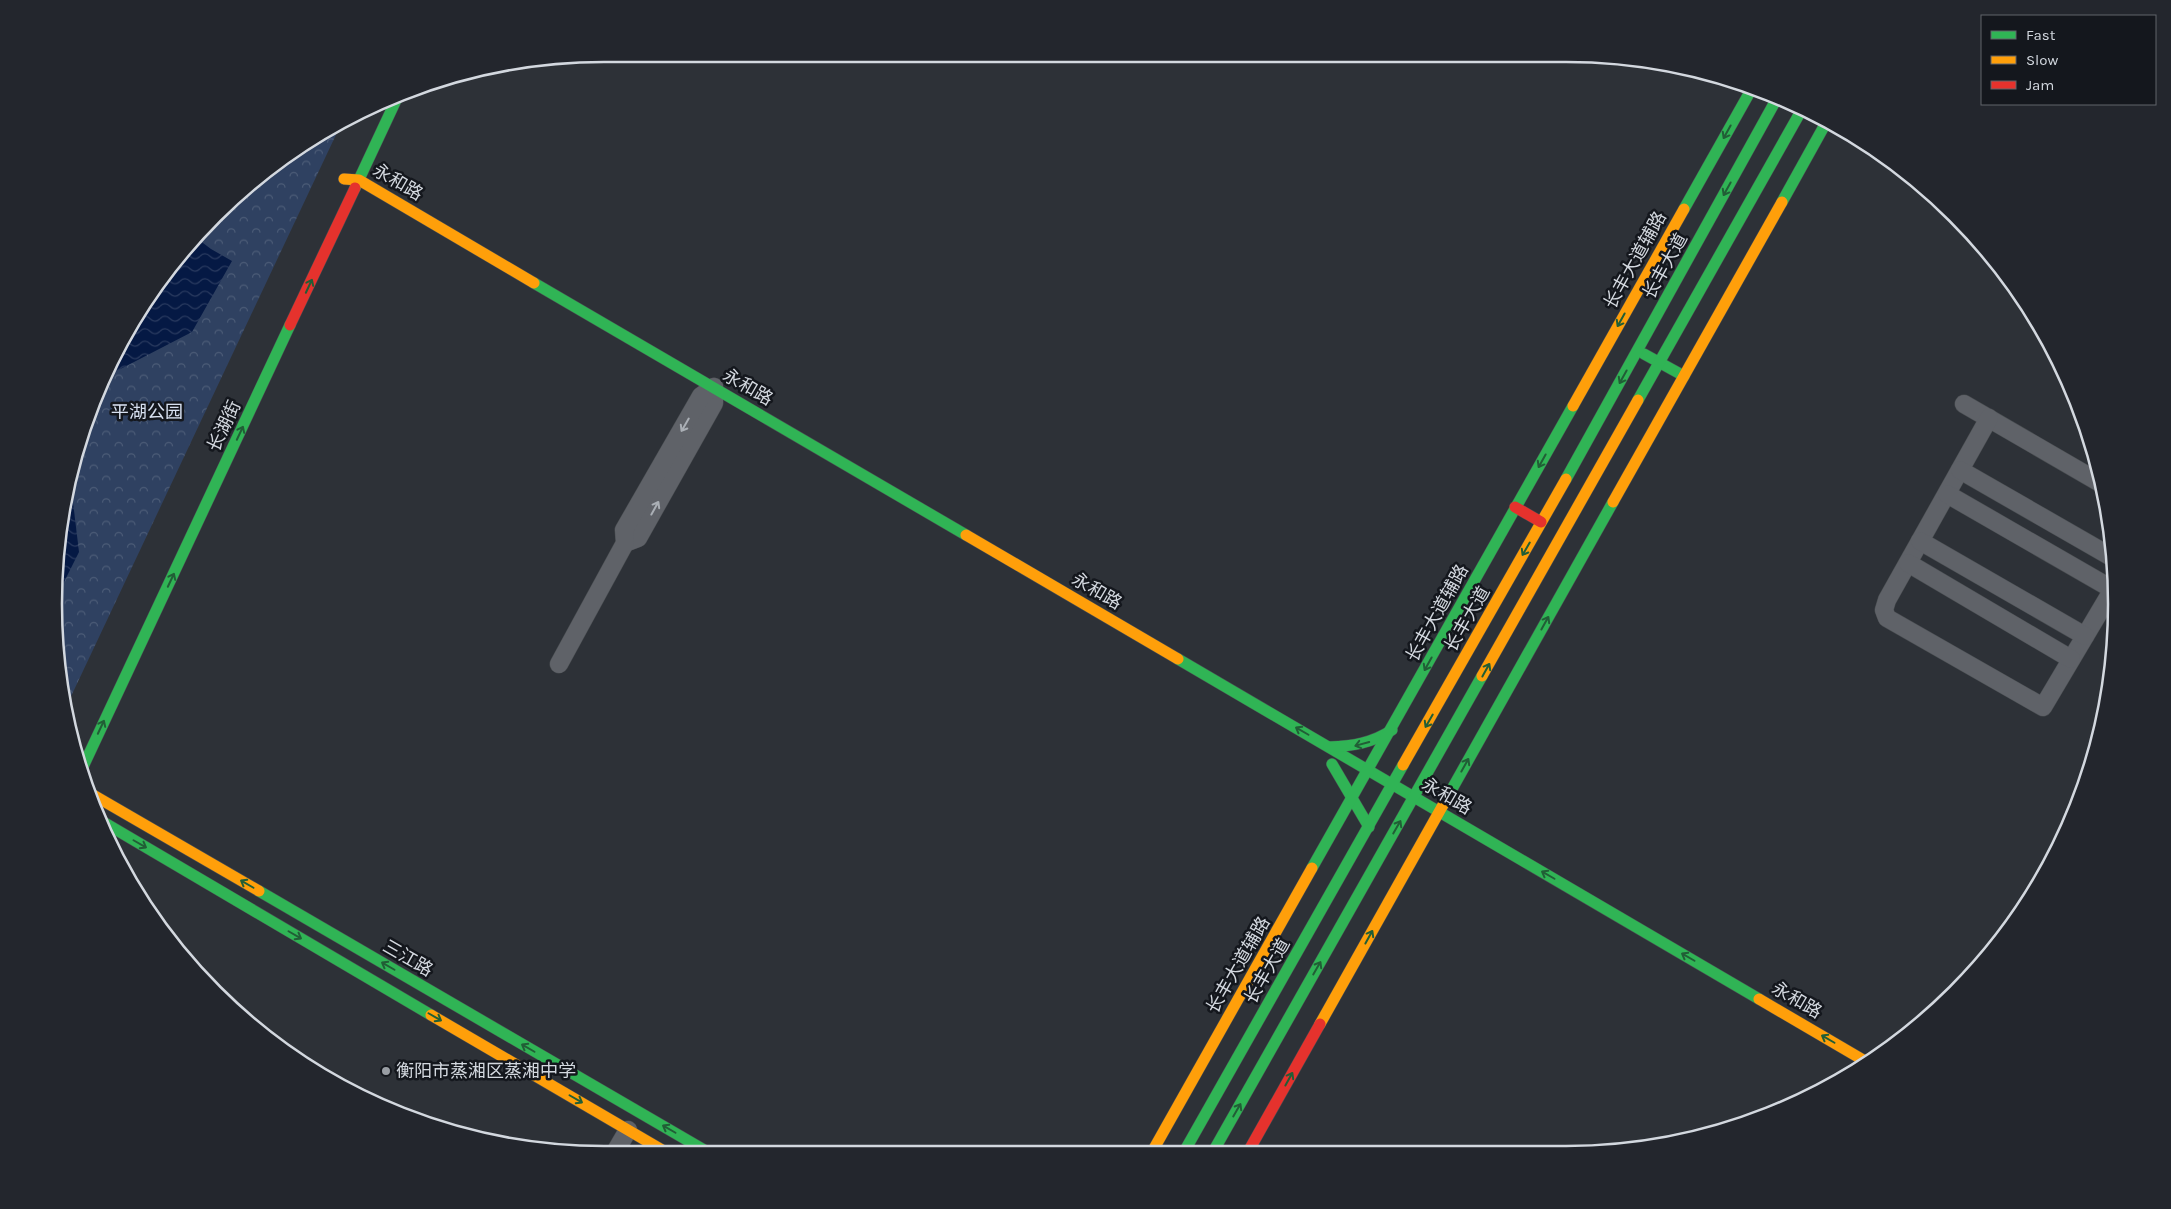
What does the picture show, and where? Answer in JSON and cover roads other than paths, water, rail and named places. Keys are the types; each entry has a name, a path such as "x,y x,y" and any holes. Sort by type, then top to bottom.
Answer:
{"main road":[{"name":"长丰大道辅路","path":"1401,805 1369,770 1749,94"},
{"name":"长丰大道","path":"1216,1146 1401,805 1393,784 1638,351 1774,104"},
{"name":"长湖街","path":"86,761 358,195 359,180 394,105"},
{"name":"长丰大道","path":"1187,1146 1368,827 1414,797 1799,115"},
{"name":"长丰大道辅路","path":"1155,1146 1352,799 1439,811 1823,127"},
{"name":"永和路","path":"358,195 344,180 359,180 709,397 1329,747 1861,1059"},
{"path":"1638,351 1684,376"},
{"path":"1515,508 1542,522"},
{"path":"1329,747 1356,746 1378,740 1392,730"},
{"path":"1368,827 1328,762 1401,805"},
{"name":"三江路","path":"99,798 697,1146"},
{"name":"长丰大道辅路","path":"1251,1146 1401,805"},
{"name":"三江路","path":"110,826 655,1146"}],"street":[{"path":"559,664 625,543 624,530 709,397"},
{"path":"1964,404 2093,479"},
{"path":"1989,418 1887,600 1884,610 1887,618 2043,707 2108,597"},
{"path":"1960,470 2106,554"},
{"path":"1946,494 2107,582"},
{"path":"1920,541 2085,636"},
{"path":"1908,564 2071,659"},
{"path":"619,1146 628,1130"}],"water":[{"path":"202,242 232,261 192,332 115,372 135,333 154,303"},
{"path":"73,500 79,552 63,584 67,534"}],"place":[{"name":"衡阳市蒸湘区蒸湘中学","path":"386,1071"}],"park label":[{"name":"平湖公园","path":"147,412"}]}
